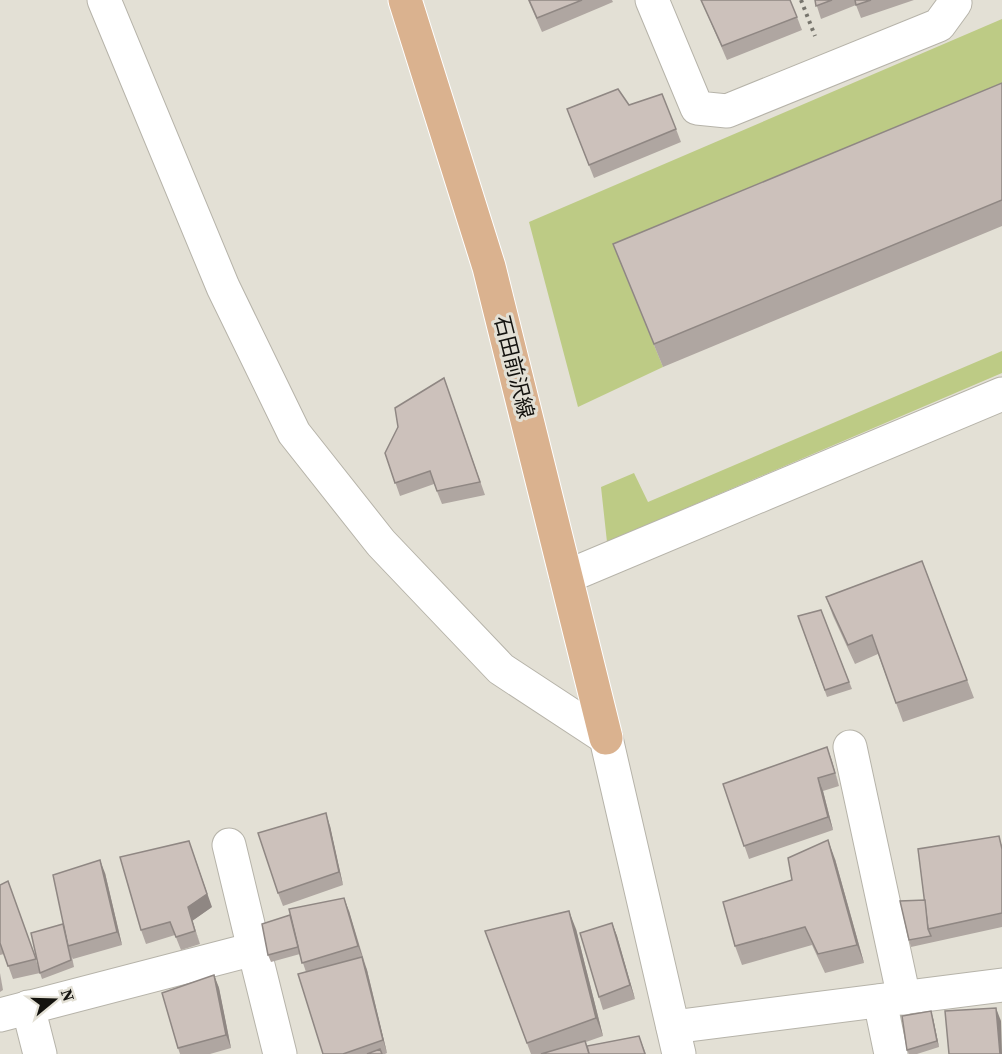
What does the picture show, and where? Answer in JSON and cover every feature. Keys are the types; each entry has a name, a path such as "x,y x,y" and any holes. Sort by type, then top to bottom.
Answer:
{"main road":[{"name":"石田前沢線","path":"405,0 489,267 606,738"}],"street":[{"path":"104,0 223,287 294,433 381,543 501,669 606,738 676,1041 892,999 1002,985"},
{"path":"652,0 697,108 727,111 939,25 955,3 954,0"},
{"path":"566,577 1002,394"},
{"path":"850,747 892,999 891,1054"},
{"path":"229,845 280,1054"},
{"path":"40,1054 14,1011 254,949"}],"green space":[{"path":"1002,19 1002,109 622,267 663,367 578,407 529,222"},
{"path":"1002,351 1002,373 607,542 601,487 634,473 648,502"}],"building":[{"path":"529,0 582,0 537,18"},
{"path":"701,0 790,0 797,17 722,46"},
{"path":"815,0 832,0 816,6"},
{"path":"855,0 871,0 856,5"},
{"path":"1002,83 1002,200 654,344 613,244"},
{"path":"618,89 629,105 662,94 676,129 589,165 567,109"},
{"path":"444,378 480,482 437,491 430,471 395,483 385,453 398,427 395,408"},
{"path":"922,561 967,680 896,703 872,635 848,645 826,597"},
{"path":"821,610 849,682 825,690 798,616"},
{"path":"827,747 835,773 818,778 828,817 744,846 723,784"},
{"path":"326,813 339,872 278,893 258,833"},
{"path":"999,836 1002,849 1002,913 928,929 918,849"},
{"path":"828,840 857,945 818,954 805,927 735,946 723,902 792,880 788,858"},
{"path":"189,841 207,894 188,907 195,931 176,937 170,922 141,930 120,857"},
{"path":"100,860 117,932 68,946 53,875"},
{"path":"8,881 36,959 8,966 0,943 0,885"},
{"path":"344,898 358,946 302,963 289,909"},
{"path":"925,900 928,929 931,936 909,940 900,901"},
{"path":"569,911 596,1018 527,1043 485,931"},
{"path":"290,915 298,947 268,955 262,924"},
{"path":"612,923 630,985 599,997 580,933"},
{"path":"63,924 71,960 40,973 31,933"},
{"path":"362,957 383,1040 343,1054 323,1054 298,974"},
{"path":"214,975 226,1035 178,1048 162,993"},
{"path":"996,1008 1000,1054 949,1054 945,1011"},
{"path":"931,1011 937,1041 907,1050 902,1016"},
{"path":"639,1036 645,1054 589,1054 587,1046"},
{"path":"585,1041 589,1054 541,1054"},
{"path":"380,1049 382,1054 367,1054"}]}
